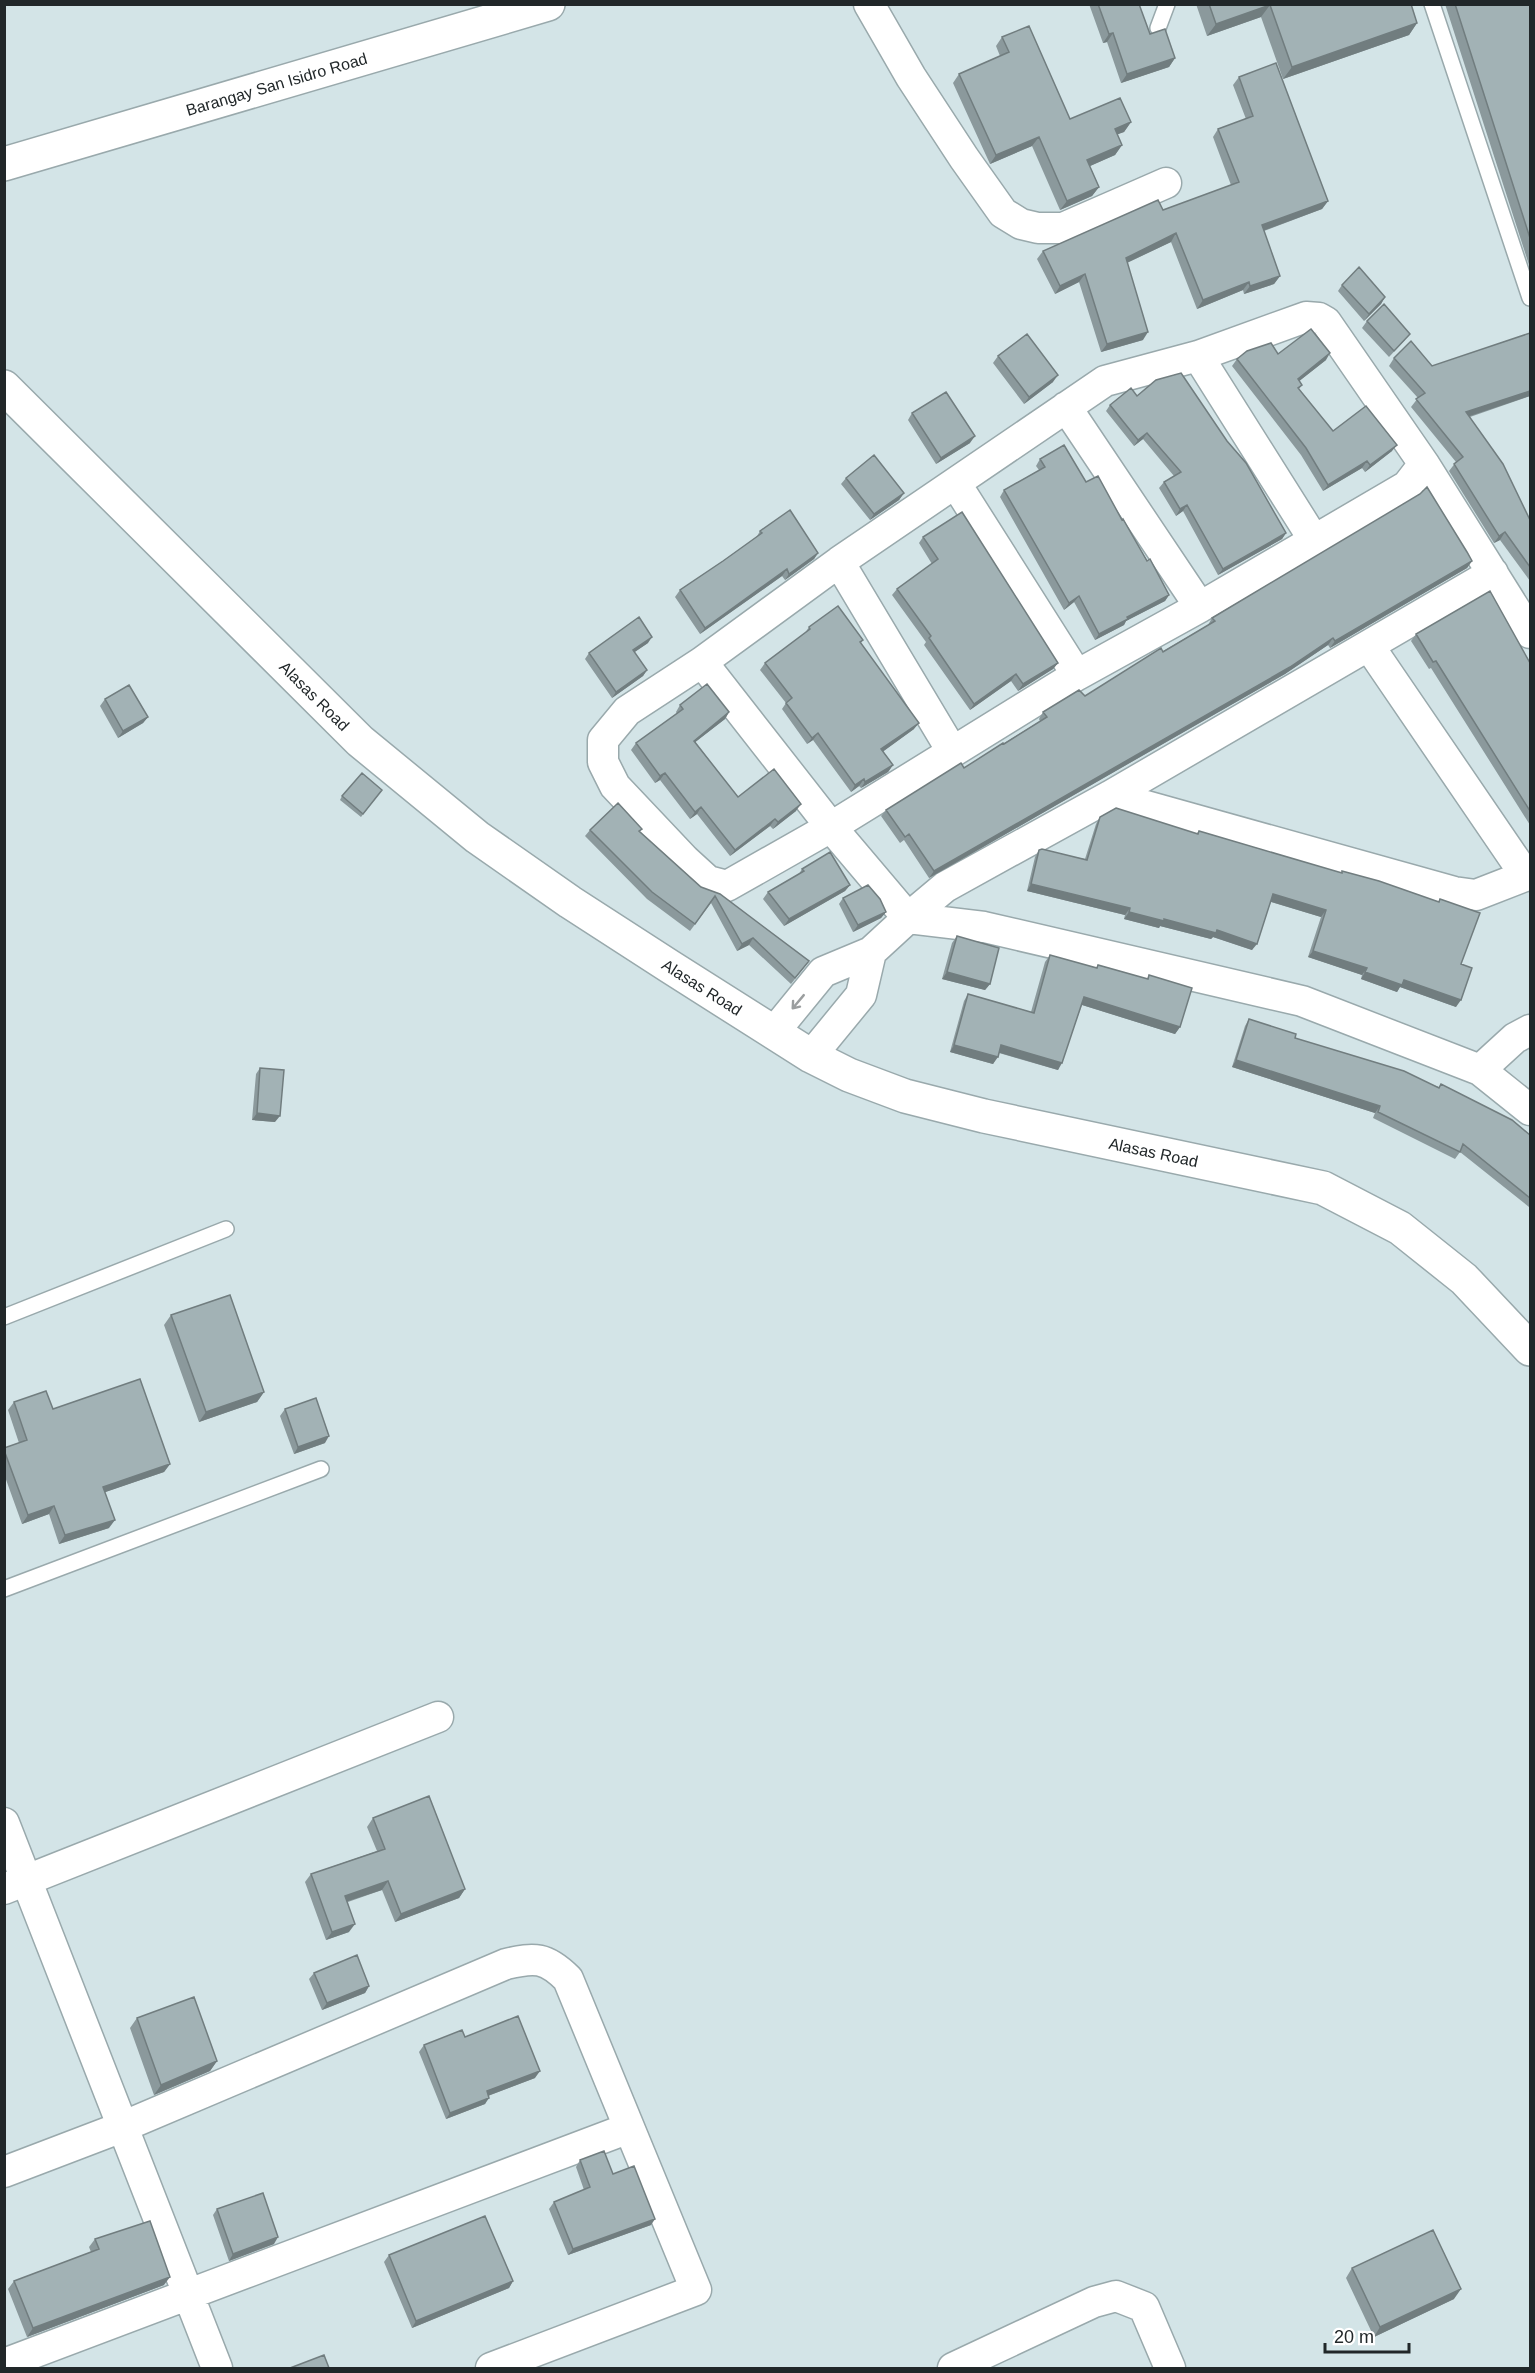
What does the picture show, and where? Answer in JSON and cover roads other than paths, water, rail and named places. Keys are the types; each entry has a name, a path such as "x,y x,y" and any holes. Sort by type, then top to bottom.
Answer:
{"street":[{"name":"Barangay San Isidro Road","path":"4,164 548,4"},
{"path":"869,4 911,77 964,158 1003,213 1021,224 1038,228 1063,228 1166,183"},
{"path":"1424,464 1407,486 1200,607 1077,675 831,827 727,886 708,881 685,860 615,786 603,762 603,740 627,711 702,662 839,562 1105,381 1198,356 1306,317 1319,318 1326,322 1424,464 1530,633"},
{"path":"1198,356 1314,540"},
{"name":"Alasas Road","path":"4,387 360,741 477,837 669,966 811,1056 849,1075 905,1096 984,1116 1323,1188 1400,1228 1464,1279 1530,1349"},
{"path":"1065,407 1200,607"},
{"path":"956,484 1077,675"},
{"path":"839,562 952,751"},
{"path":"774,1032 823,972 871,952 945,887 1110,795 1493,573"},
{"path":"1110,795 1454,892 1476,895 1528,875 1369,646"},
{"path":"702,662 831,827 908,918 984,927 1302,1001 1480,1070 1530,1110"},
{"path":"811,1056 861,995 871,952"},
{"path":"1480,1070 1515,1038 1530,1030"},
{"path":"16,1885 438,1717"},
{"path":"4,1823 16,1885 122,2127 217,2368"},
{"path":"4,2172 122,2127 506,1964 529,1958 546,1961 568,1979 696,2290 492,2368"},
{"path":"4,2364 629,2128"},
{"path":"953,2368 1094,2302 1116,2296 1144,2307 1170,2368"}],"lane":[{"path":"1158,28 1167,4"},
{"path":"1432,4 1530,298"},
{"path":"4,1317 226,1229"},
{"path":"4,1589 321,1469"}]}
